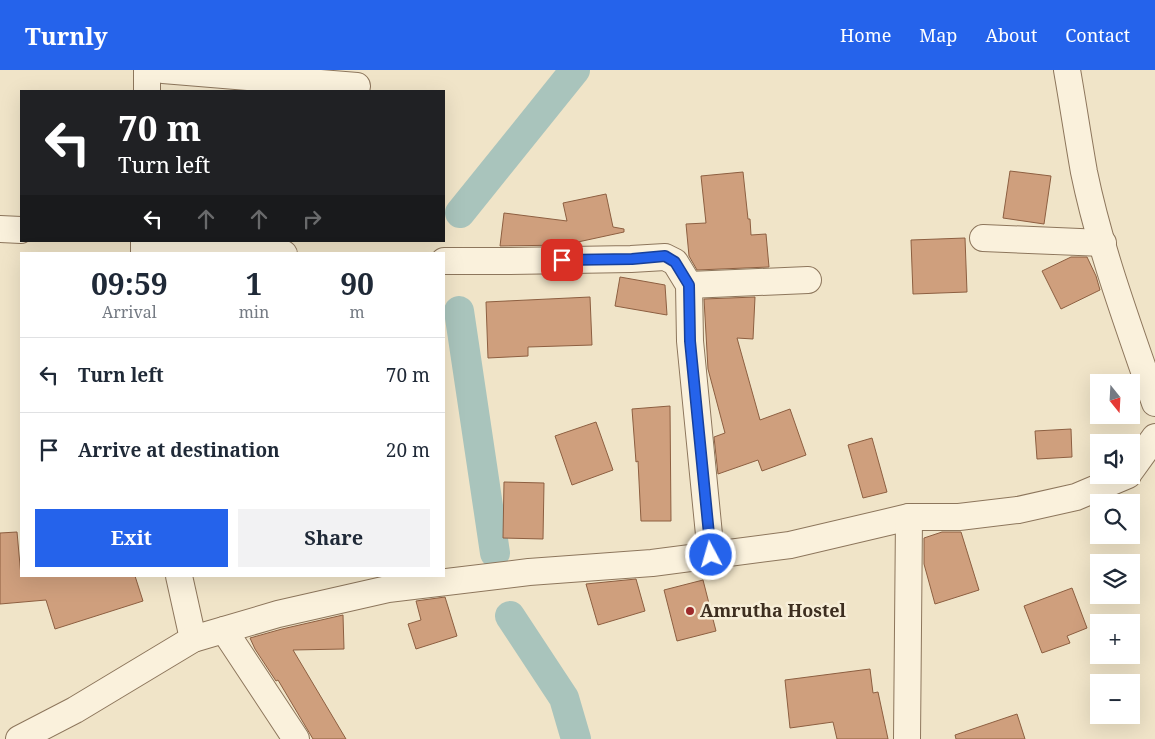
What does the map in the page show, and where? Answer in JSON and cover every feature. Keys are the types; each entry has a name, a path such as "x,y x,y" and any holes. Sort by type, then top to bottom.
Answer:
{"street":[{"path":"146,90 147,70"},
{"path":"162,70 357,86"},
{"path":"1067,70 1084,173 1114,284 1155,403"},
{"path":"0,229 20,230"},
{"path":"983,238 1103,243"},
{"path":"173,242 266,252"},
{"path":"445,261 632,259 665,256 675,262 689,285 691,350 711,555"},
{"path":"689,285 808,280"},
{"path":"1140,458 1155,437"},
{"path":"19,739 75,710 194,639 278,614 388,589 529,572 652,563 790,545 909,516 960,517 1018,510 1076,497 1107,484"},
{"path":"907,739 909,516"},
{"path":"179,577 194,639"},
{"path":"224,630 296,739"}],"building":[{"path":"1010,171 1051,176 1044,224 1003,218"},
{"path":"743,172 751,235 766,234 769,267 697,270 689,256 686,224 706,223 701,176"},
{"path":"606,194 613,227 624,229 624,232 564,245 500,246 504,213 567,221 563,203"},
{"path":"965,238 967,292 913,294 911,240"},
{"path":"1071,257 1087,257 1100,290 1061,309 1042,271"},
{"path":"620,277 665,285 667,315 615,306"},
{"path":"590,297 592,345 528,347 528,356 488,358 486,302"},
{"path":"755,297 753,339 737,338 760,420 790,409 806,455 762,471 758,460 718,474 714,437 725,433 708,369 704,299"},
{"path":"670,406 671,521 641,521 638,461 636,462 632,409"},
{"path":"596,422 613,470 572,485 555,436"},
{"path":"1071,429 1072,457 1037,459 1035,431"},
{"path":"872,438 887,492 863,498 848,445"},
{"path":"504,482 544,483 543,539 503,538"},
{"path":"17,532 20,577 135,577 143,601 55,629 46,600 0,604 0,533"},
{"path":"942,532 961,532 979,590 935,604 924,564 924,538"},
{"path":"636,579 645,611 598,625 586,584"},
{"name":"Amrutha Hostel","path":"703,580 716,631 677,641 664,590"},
{"path":"1072,588 1087,628 1067,636 1070,643 1042,653 1024,606"},
{"path":"445,597 457,636 416,649 408,624 421,620 416,601"},
{"path":"343,615 344,649 293,650 346,739 313,739 278,680 276,681 255,649 250,638"},
{"path":"870,669 873,693 878,692 888,739 837,739 833,722 790,728 785,680"},
{"path":"1017,714 1025,739 956,739 955,735"}],"waterway":[{"path":"460,213 575,70"},
{"path":"459,311 495,553"},
{"path":"510,616 564,698 576,739"}],"place":[{"name":"Amrutha Hostel","path":"690,611"}],"route":[{"path":"562,260 632,259 665,256 675,262 689,285 690,341 711,555"}]}
